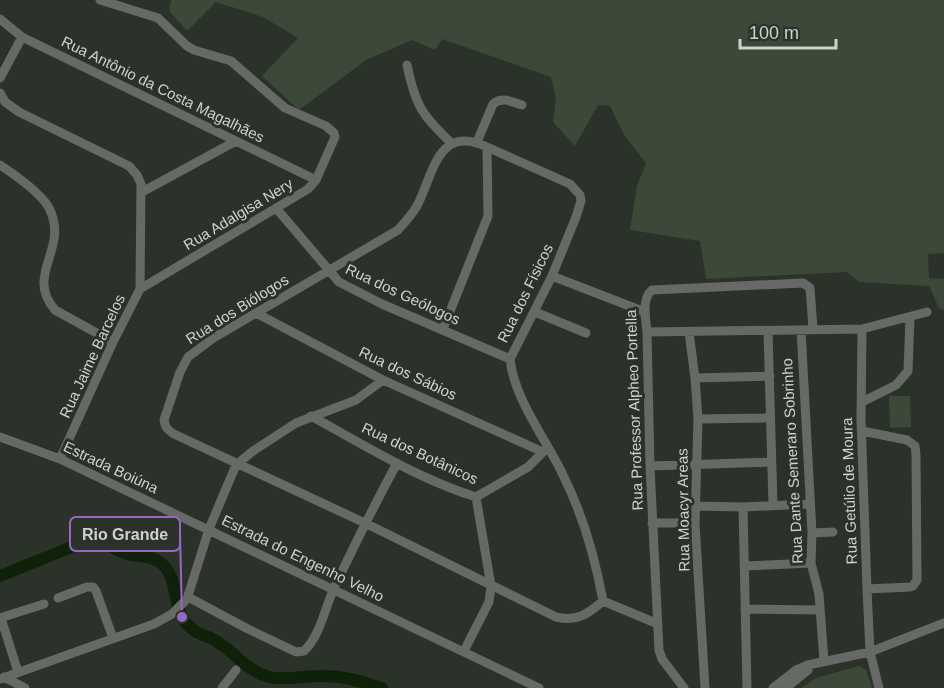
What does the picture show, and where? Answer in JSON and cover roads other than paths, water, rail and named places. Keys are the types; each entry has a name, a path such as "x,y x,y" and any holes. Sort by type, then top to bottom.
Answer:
{"street":[{"name":"Rua Adalgisa Nery","path":"100,0 158,18 187,46 231,61 285,108 331,129 334,138 316,180 302,194 140,289"},
{"name":"Rua Antônio da Costa Magalhães","path":"0,19 22,37 316,180"},
{"path":"0,78 22,37"},
{"path":"407,65 417,103 425,117 452,144 461,140 477,142 487,147 488,216 443,329"},
{"name":"Rua Jaime Barcelos","path":"0,93 5,102 19,112 129,166 137,175 142,192 140,289 113,342 60,459"},
{"path":"477,142 496,101 503,99 522,105"},
{"path":"142,192 236,141"},
{"name":"Rua dos Biólogos","path":"452,144 437,160 417,206 398,230 214,337 188,357 180,372 164,420 167,430 556,617 567,620 584,616 603,601"},
{"name":"Rua dos Físicos","path":"487,147 570,184 580,195 581,201 576,218 552,276 510,359 516,385 545,450 562,472 576,503 592,551 603,601"},
{"path":"0,165 38,195 48,207 53,219 55,239 42,279 47,302 55,310 113,342"},
{"name":"Rua dos Geólogos","path":"276,208 327,271 344,285 382,304 510,359"},
{"path":"552,276 645,312"},
{"name":"Rua Professor Alpheo Portella","path":"684,688 658,650 646,296 652,290 803,283 810,288 813,328"},
{"path":"535,312 586,333"},
{"path":"647,332 861,329 927,312"},
{"name":"Rua dos Sábios","path":"256,313 383,380 545,450"},
{"path":"862,402 896,385 908,370 910,318"},
{"name":"Rua Getúlio de Moura","path":"861,329 861,419 870,652 879,688"},
{"path":"768,330 773,505"},
{"name":"Rua Dante Semeraro Sobrinho","path":"801,330 812,532 811,563 819,594 822,662"},
{"name":"Rua Moacyr Areas","path":"689,332 698,420 695,523 705,688"},
{"path":"695,378 770,376"},
{"path":"208,529 236,465 290,426 356,400 383,380"},
{"name":"Rua dos Botânicos","path":"311,416 397,463 476,497 528,467 545,450"},
{"path":"698,420 769,418"},
{"path":"862,431 907,440 915,446 916,455 917,580 910,587 867,589"},
{"name":"Estrada Boiúna","path":"0,437 60,459 208,529"},
{"path":"650,466 771,462"},
{"path":"2,678 166,618 187,598 300,652 308,647 315,635 333,590 397,463"},
{"path":"464,651 489,602 491,586 476,497"},
{"path":"695,506 743,507 809,504"},
{"path":"743,507 747,688"},
{"path":"652,523 695,523"},
{"name":"Estrada do Engenho Velho","path":"187,598 208,529 539,688"},
{"path":"812,532 833,532"},
{"path":"745,566 811,563"},
{"path":"58,598 93,587 113,638"},
{"path":"603,601 658,624"},
{"path":"25,688 21,671 0,618 44,604"},
{"path":"745,609 820,610"},
{"path":"773,688 796,670 808,665 870,652 944,623"},
{"path":"786,688 822,662"},
{"path":"222,688 236,670"},
{"path":"2,678 25,688"}],"waterway":[{"path":"0,576 84,542 101,543 127,554 158,561 171,576 177,605 186,623 195,631 223,645 247,666 261,674 281,679 335,676 382,688"}],"place":[{"name":"Rio Grande","path":"182,617"}]}
